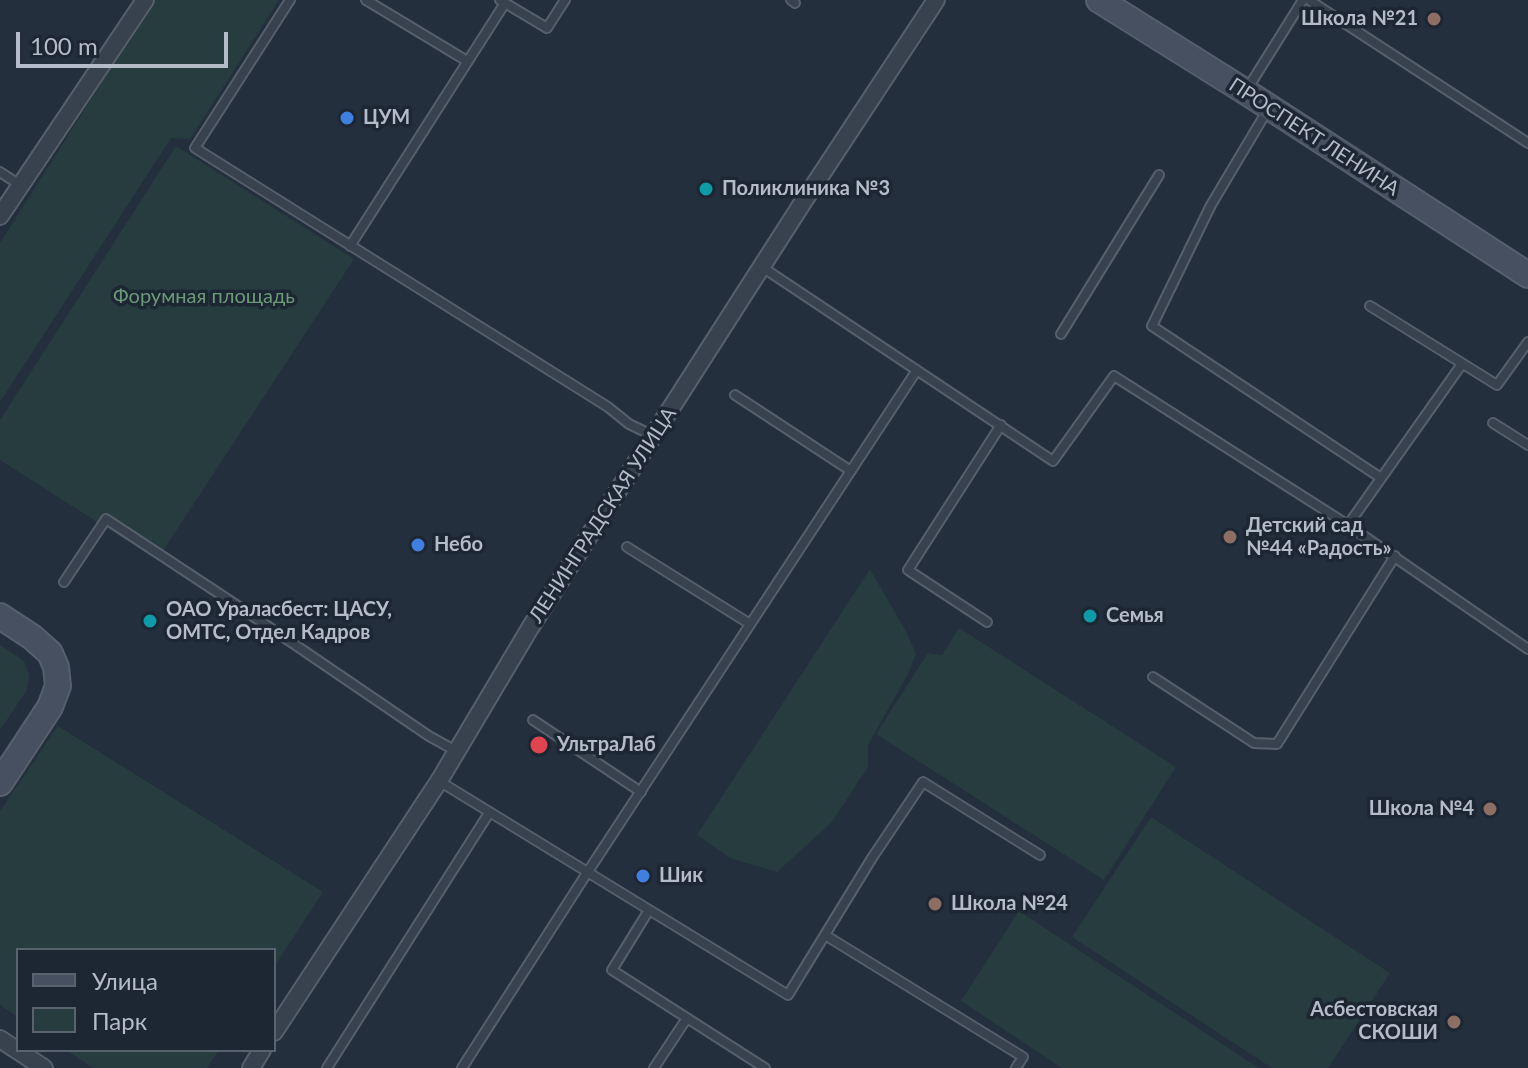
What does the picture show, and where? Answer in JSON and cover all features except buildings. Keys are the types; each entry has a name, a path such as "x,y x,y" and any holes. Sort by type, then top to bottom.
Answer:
{"street":[{"path":"0,216 145,0"},
{"name":"ЛЕНИНГРАДСКАЯ УЛИЦА","path":"276,1029 439,781 530,628 936,0"},
{"name":"ПРОСПЕКТ ЛЕНИНА","path":"1099,0 1528,275"},
{"path":"0,616 50,653 56,667 58,686 50,707 0,783"},
{"path":"20,1052 44,1068"}],"lane":[{"path":"290,0 195,148 597,400 629,424 654,436"},
{"path":"366,0 467,61"},
{"path":"350,246 502,2 547,28 565,0"},
{"path":"1246,92 1306,0 1528,143"},
{"path":"1270,107 1211,205 1152,326 1381,478"},
{"path":"0,172 20,186"},
{"path":"1061,334 1159,175"},
{"path":"762,267 1053,461 1114,376 1348,525 1528,649"},
{"path":"1370,306 1497,385 1528,342"},
{"path":"1348,525 1462,364"},
{"path":"462,1068 917,370"},
{"path":"735,395 851,471"},
{"path":"1493,423 1528,445"},
{"path":"987,622 908,570 1001,425"},
{"path":"64,582 106,519 429,736 456,751"},
{"path":"627,547 750,624"},
{"path":"1153,677 1254,743 1277,744 1395,556"},
{"path":"533,720 641,792"},
{"path":"439,781 788,995 923,782 1040,855"},
{"path":"327,1068 489,813"},
{"path":"649,910 612,970 765,1068"},
{"path":"825,935 1023,1057 1016,1068"},
{"path":"654,1068 687,1018"}],"green space":[{"path":"154,0 279,0 190,139 171,138 0,402 0,243"},
{"name":"Форумная площадь","path":"176,146 354,259 157,560 0,460 0,420"},
{"path":"870,569 916,654 868,745 868,767 832,822 777,872 730,858 697,835"},
{"path":"959,628 1176,767 1104,880 876,734 928,653 942,655"},
{"path":"0,645 24,661 29,675 27,690 0,730"},
{"path":"58,726 323,892 276,964 276,948 16,948 16,1016 0,1005 0,811"},
{"path":"1151,817 1390,973 1328,1068 1272,1068 1072,937"},
{"path":"1019,911 1259,1068 1062,1068 961,1001"},
{"path":"69,1052 218,1052 207,1068 93,1068"}],"place":[{"name":"Школа №21","path":"1434,19"},
{"name":"ЦУМ","path":"347,118"},
{"name":"Поликлиника №3","path":"706,189"},
{"name":"Детский сад №44 «Радость»","path":"1230,537"},
{"name":"Небо","path":"418,545"},
{"name":"Семья","path":"1090,616"},
{"name":"ОАО Ураласбест: ЦАСУ, ОМТС, Отдел Кадров","path":"150,621"},
{"name":"УльтраЛаб","path":"539,745"},
{"name":"Школа №4","path":"1490,809"},
{"name":"Шик","path":"643,876"},
{"name":"Школа №24","path":"935,904"},
{"name":"Асбестовская СКОШИ","path":"1454,1022"}]}
